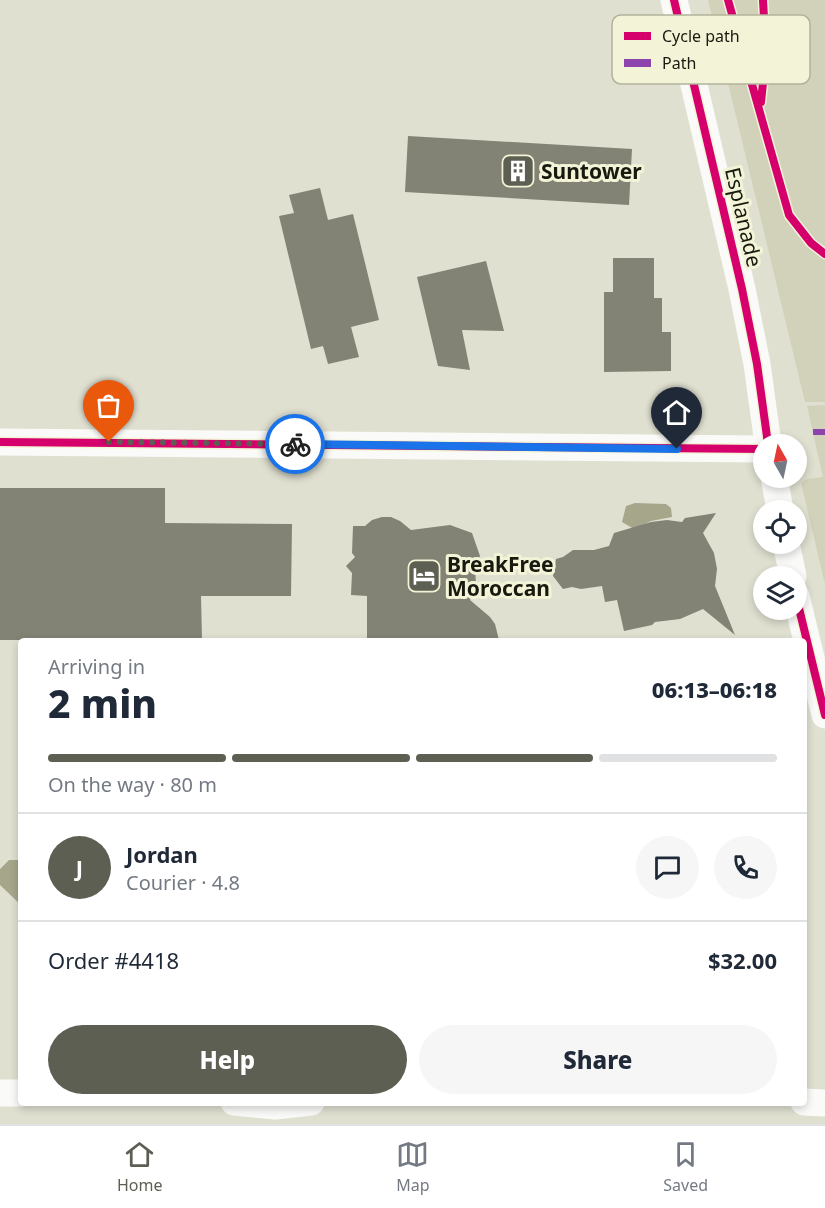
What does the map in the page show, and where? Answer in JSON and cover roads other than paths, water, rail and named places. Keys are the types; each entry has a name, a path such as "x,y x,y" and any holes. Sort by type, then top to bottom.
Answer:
{"street":[{"name":"Esplanade","path":"674,0 678,15"},
{"name":"Esplanade","path":"694,84 742,289 757,364 767,434"},
{"path":"0,441 753,449"},
{"path":"802,620 806,638"},
{"path":"807,641 825,715"},
{"path":"0,1093 18,1093"},
{"path":"807,1102 825,1103"},
{"path":"247,1106 277,1115 301,1106"}],"place":[{"name":"Suntower","path":"518,171"},
{"name":"BreakFree Moroccan","path":"424,576"}]}
